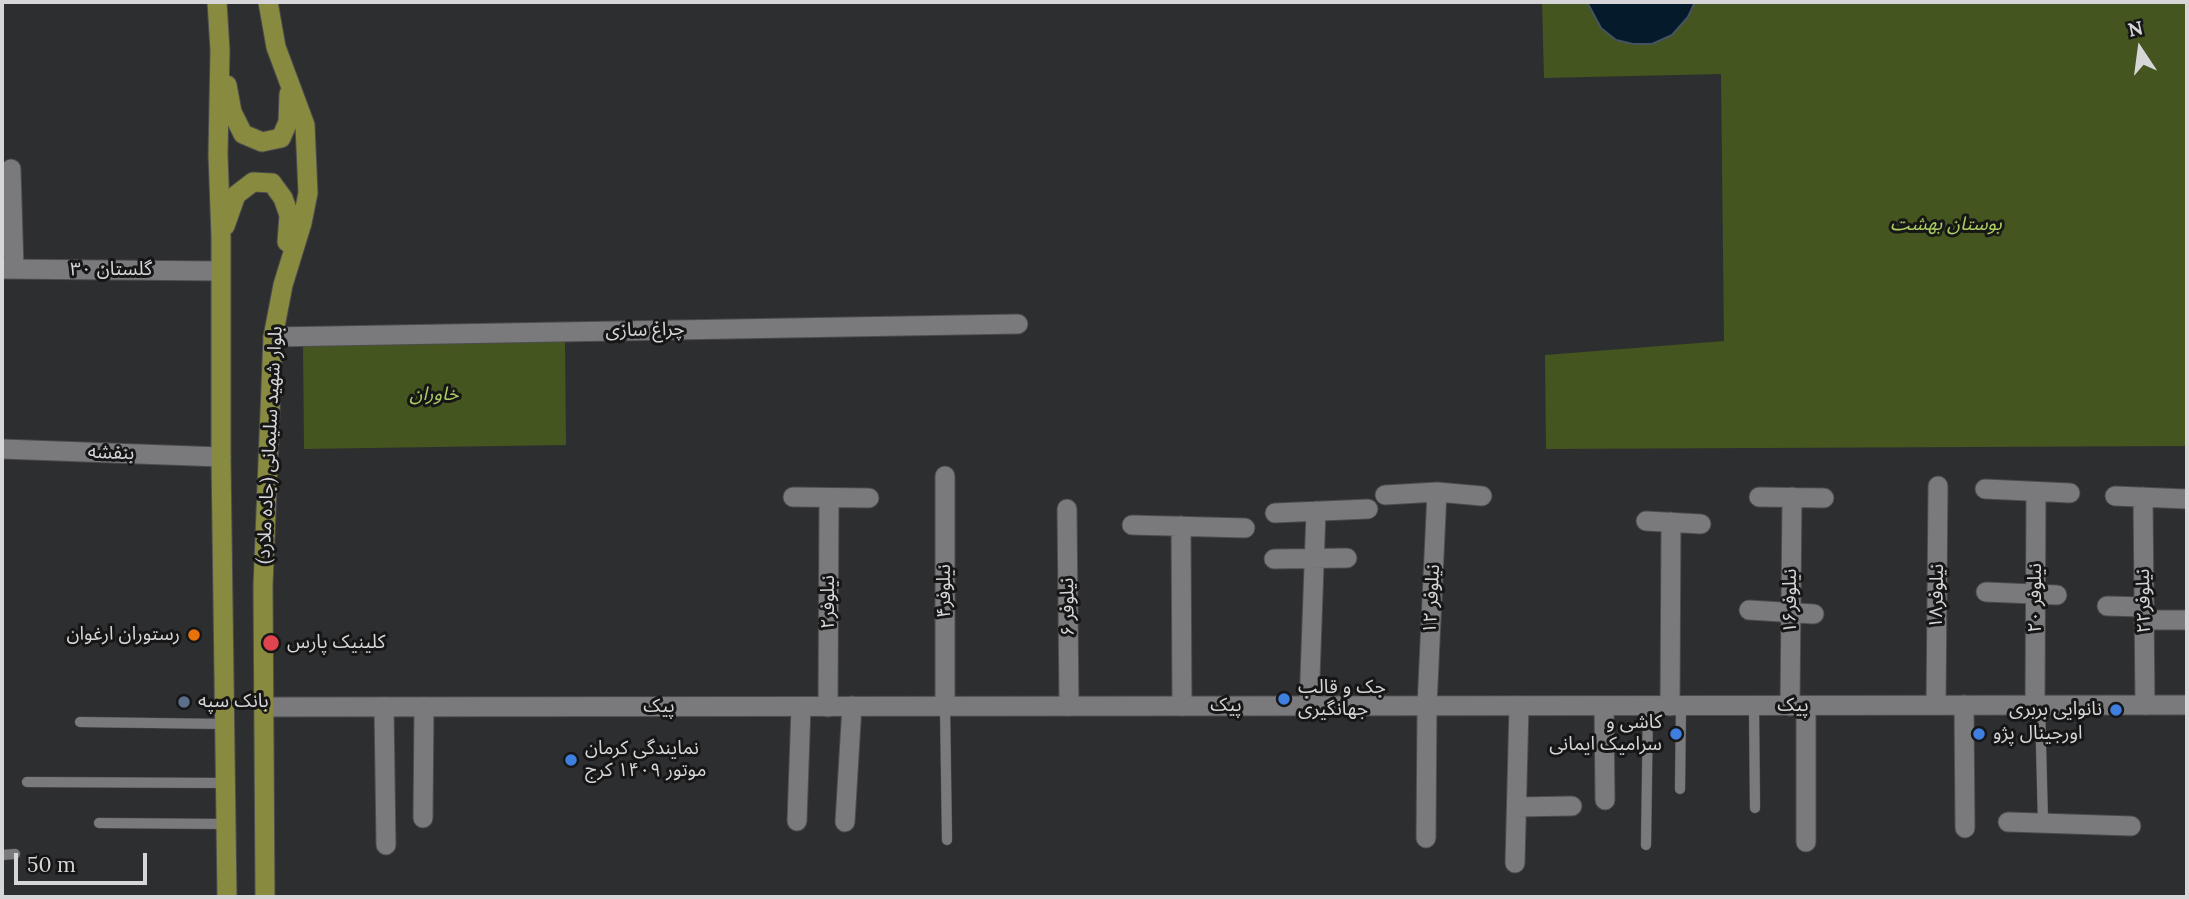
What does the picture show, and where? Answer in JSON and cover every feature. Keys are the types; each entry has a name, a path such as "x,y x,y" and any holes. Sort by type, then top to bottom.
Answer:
{"main road":[{"path":"217,2 220,50 218,155 227,897"},
{"name":"بلوار شهید سلیمانی (جاده ملارد)","path":"265,897 263,561 273,337 283,285 308,193 305,125 276,47 268,2"},
{"path":"220,50 232,112 243,134 262,142 281,138 288,122 290,82"},
{"path":"221,237 236,195 253,182 272,183 283,198 289,215 283,285"}],"street":[{"path":"8,269 11,169"},
{"name":"گلستان ۳۰","path":"8,269 220,271"},
{"name":"چراغ سازی","path":"273,337 1018,324"},
{"name":"بنفشه","path":"2,449 221,457"},
{"name":"نیلوفر۴","path":"945,476 945,706"},
{"name":"نیلوفر۱۸","path":"1936,705 1938,486"},
{"path":"1985,489 2070,493"},
{"path":"1385,495 1437,492 1482,496"},
{"name":"نیلوفر ۱۲","path":"1426,838 1427,706 1437,492"},
{"name":"نیلوفر ۲۰","path":"2036,492 2037,705"},
{"path":"2115,496 2187,499"},
{"path":"793,497 869,498"},
{"path":"1759,497 1824,498"},
{"name":"نیلوفر۱۶","path":"1792,497 1791,613 1806,842"},
{"name":"نیلوفر۲۲","path":"2143,497 2145,705"},
{"name":"نیلوفر۲","path":"828,707 829,498"},
{"name":"نیلوفر ۶","path":"1067,509 1069,706"},
{"path":"1275,513 1368,509"},
{"path":"1309,706 1316,511"},
{"path":"1646,521 1701,524"},
{"path":"1671,522 1676,706"},
{"path":"1132,525 1245,528"},
{"path":"1181,526 1182,706"},
{"path":"1274,559 1347,558"},
{"path":"1986,592 2057,595"},
{"path":"2107,606 2187,620"},
{"path":"1749,610 1814,614"},
{"path":"1964,705 1965,828"},
{"name":"پیک","path":"265,707 2187,705"},
{"path":"845,822 852,706"},
{"path":"1515,863 1519,706"},
{"path":"1604,706 1605,800"},
{"path":"384,707 386,845"},
{"path":"423,818 424,707"},
{"path":"797,821 801,707"},
{"path":"1517,807 1572,806"},
{"path":"2008,822 2131,826"}],"lane":[{"path":"2037,705 2043,823"},
{"path":"945,706 947,840"},
{"path":"1646,845 1648,706"},
{"path":"1676,706 1680,789"},
{"path":"1754,706 1755,808"},
{"path":"80,722 224,724"},
{"path":"27,782 225,783"},
{"path":"99,823 226,824"},
{"path":"2,855 15,854"}],"green space":[{"name":"بوستان بهشت","path":"1542,2 2187,2 2187,446 1546,449 1545,355 1724,341 1721,74 1544,78"},
{"name":"خاوران","path":"565,341 566,445 304,449 303,344"}],"water":[{"path":"1587,2 1695,2 1688,17 1672,35 1652,44 1633,44 1616,40 1601,28"}],"place":[{"name":"رستوران ارغوان","path":"194,635"},
{"name":"کلینیک پارس","path":"271,643"},
{"name":"جک و قالب جهانگیری","path":"1284,699"},
{"name":"بانک سپه","path":"184,702"},
{"name":"نانوایی بربری","path":"2116,710"},
{"name":"کاشی و سرامیک ایمانی","path":"1676,734"},
{"name":"اورجینال پژو","path":"1979,734"},
{"name":"نمایندگی کرمان موتور ۱۴۰۹ کرج","path":"571,760"}]}
